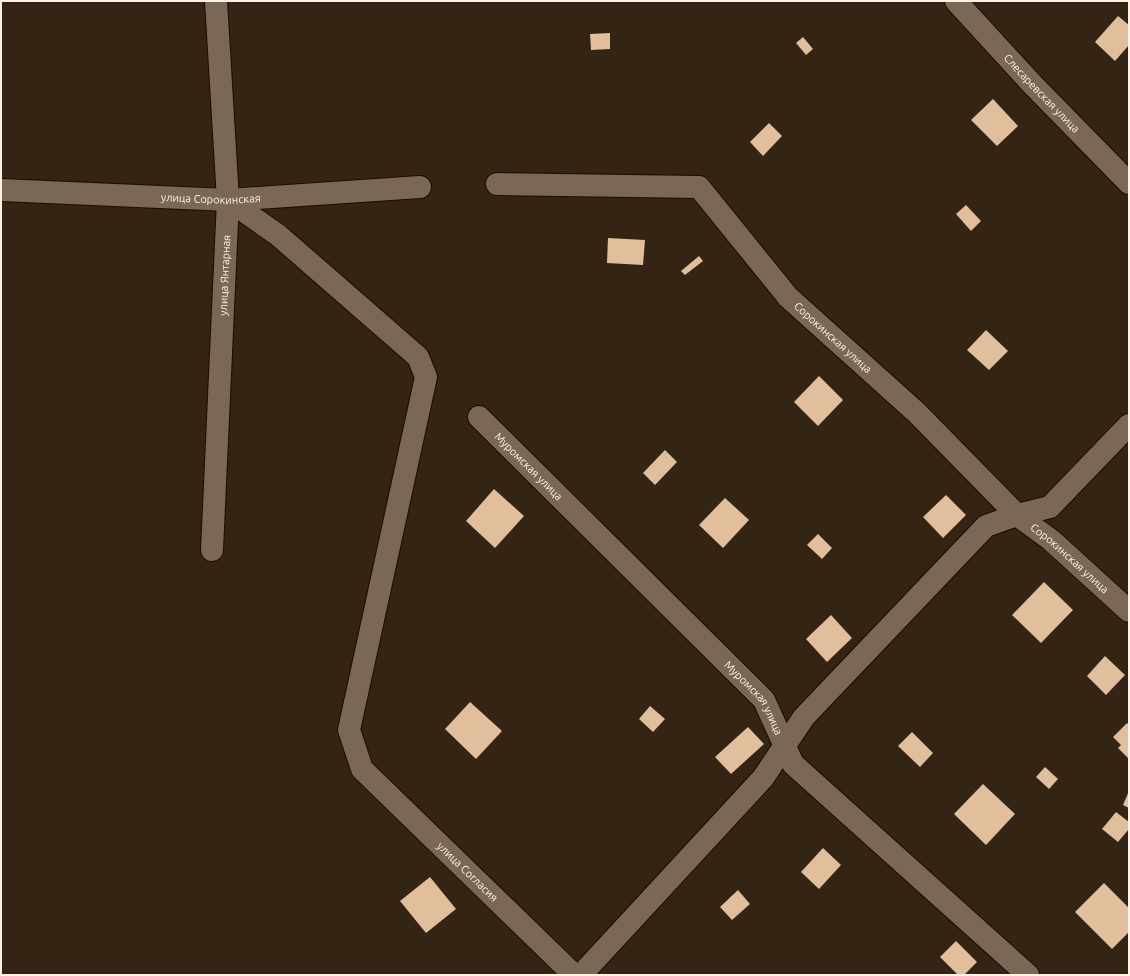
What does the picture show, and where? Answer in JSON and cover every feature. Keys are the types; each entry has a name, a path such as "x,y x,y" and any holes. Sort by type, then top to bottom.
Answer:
{"street":[{"name":"улица Янтарная","path":"212,550 228,200 216,1"},
{"name":"Слесаревская улица","path":"956,1 1032,84 1129,183"},
{"name":"Сорокинская улица","path":"497,184 699,187 788,297 918,413 1017,515 1051,540 1129,611"},
{"name":"улица Сорокинская","path":"1,190 228,200 420,187"},
{"name":"улица Согласия","path":"228,200 278,235 418,357 426,377 349,730 362,769 574,975"},
{"name":"Муромская улица","path":"480,417 764,700 793,764 1028,975"},
{"path":"581,975 764,778 804,717 986,526 1017,515 1050,507 1129,425"}],"building":[{"path":"1118,16 1129,25 1129,45 1115,61 1095,42"},
{"path":"610,33 610,49 591,50 590,34"},
{"path":"803,37 813,49 806,55 796,43"},
{"path":"993,99 1018,126 997,146 971,120"},
{"path":"769,123 782,136 763,156 750,142"},
{"path":"966,205 981,221 971,231 956,214"},
{"path":"608,238 645,240 643,265 607,263"},
{"path":"699,256 703,261 685,275 681,271"},
{"path":"986,330 1008,351 989,370 967,350"},
{"path":"819,376 843,400 818,426 794,402"},
{"path":"665,450 677,462 655,485 643,473"},
{"path":"494,489 524,516 495,548 466,521"},
{"path":"946,495 966,515 943,538 923,517"},
{"path":"725,498 749,520 723,548 699,525"},
{"path":"818,534 832,548 822,559 807,545"},
{"path":"1044,582 1073,610 1041,643 1012,615"},
{"path":"831,615 852,638 827,662 806,639"},
{"path":"1105,656 1125,675 1106,695 1087,676"},
{"path":"470,702 502,731 476,759 445,729"},
{"path":"650,706 665,719 653,732 639,719"},
{"path":"1127,723 1129,725 1129,759 1118,748 1121,745 1113,737"},
{"path":"748,727 764,744 731,774 715,757"},
{"path":"912,732 933,753 920,767 898,746"},
{"path":"1045,767 1058,779 1049,789 1036,777"},
{"path":"983,784 1015,814 986,845 954,814"},
{"path":"1129,791 1129,808 1123,805"},
{"path":"1116,812 1129,822 1129,829 1118,842 1102,829"},
{"path":"823,848 841,865 819,889 801,872"},
{"path":"430,877 456,909 426,933 400,901"},
{"path":"1104,883 1129,908 1129,932 1112,949 1075,912"},
{"path":"738,890 750,904 732,920 720,907"},
{"path":"956,941 977,962 964,975 958,975 940,957"}]}
